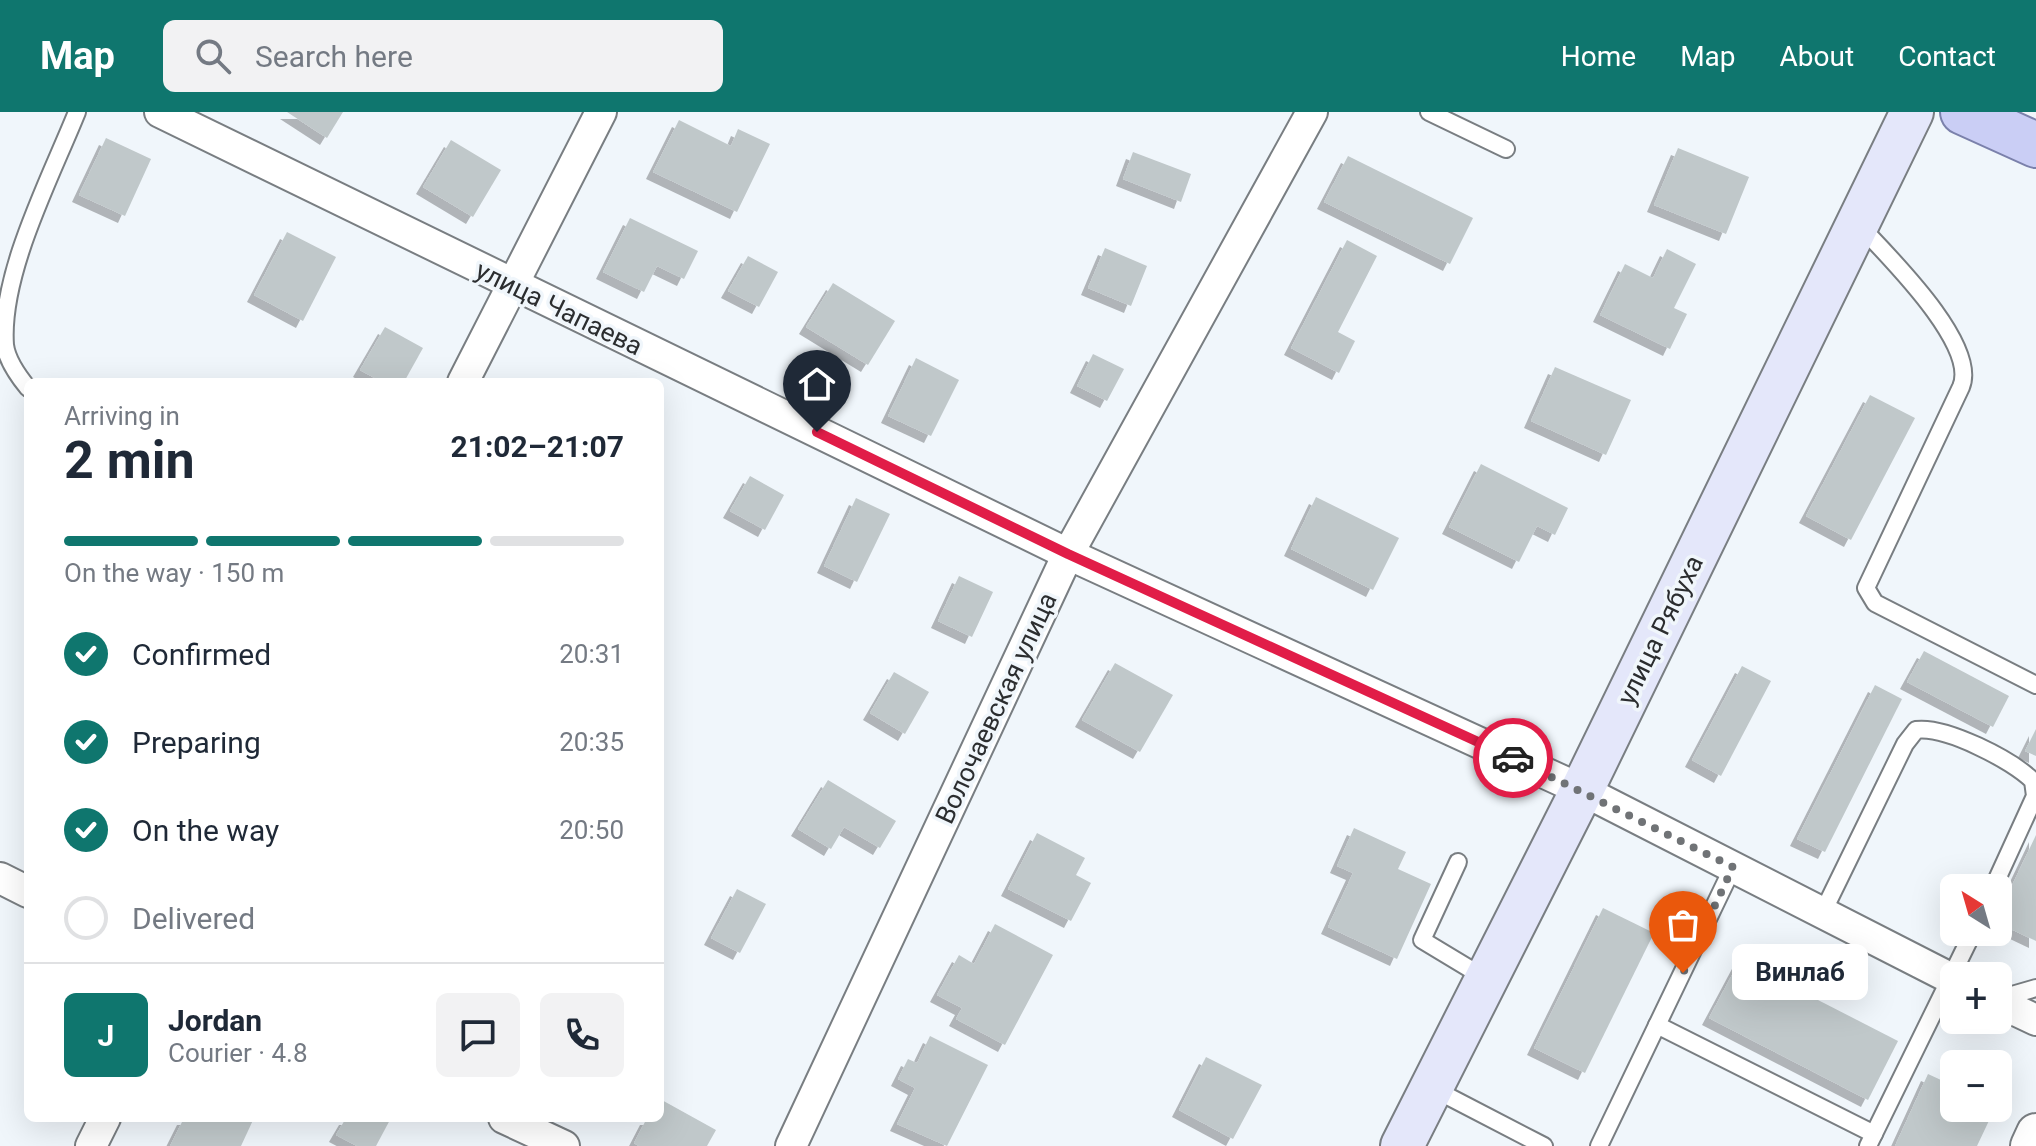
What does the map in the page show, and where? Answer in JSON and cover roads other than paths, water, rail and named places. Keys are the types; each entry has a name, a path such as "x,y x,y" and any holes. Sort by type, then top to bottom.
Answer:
{"main road":[{"name":"улица Рябуха","path":"1402,1146 1582,790 1912,112"},
{"path":"1963,112 2036,145"}],"street":[{"name":"улица Чапаева","path":"160,112 1068,554 1582,790 1940,973"},
{"path":"465,378 601,112"},
{"name":"Волочаевская улица","path":"791,1146 1068,554 1312,112"},
{"path":"0,878 24,890"},
{"path":"2012,1008 2036,1020"},
{"path":"91,1146 103,1122"},
{"path":"513,1122 564,1146"},
{"path":"2030,1146 2036,1133"}],"lane":[{"path":"24,381 5,349 3,314 11,271 77,112"},
{"path":"1429,112 1506,149"},
{"path":"1859,225 1903,272 1931,309 1958,348 1965,369 1961,387 1866,588 1875,603 2036,685"},
{"path":"1822,914 1905,744 1916,730 1933,728 2020,768 2033,781 2035,796 1999,874"},
{"path":"1458,862 1422,940 1486,979"},
{"path":"1599,1146 1733,867"},
{"path":"2012,996 2036,988"},
{"path":"1657,1025 1871,1140 1940,1005"},
{"path":"1432,1087 1544,1146"}],"place":[{"name":"Винлаб","path":"1683,973"}]}
